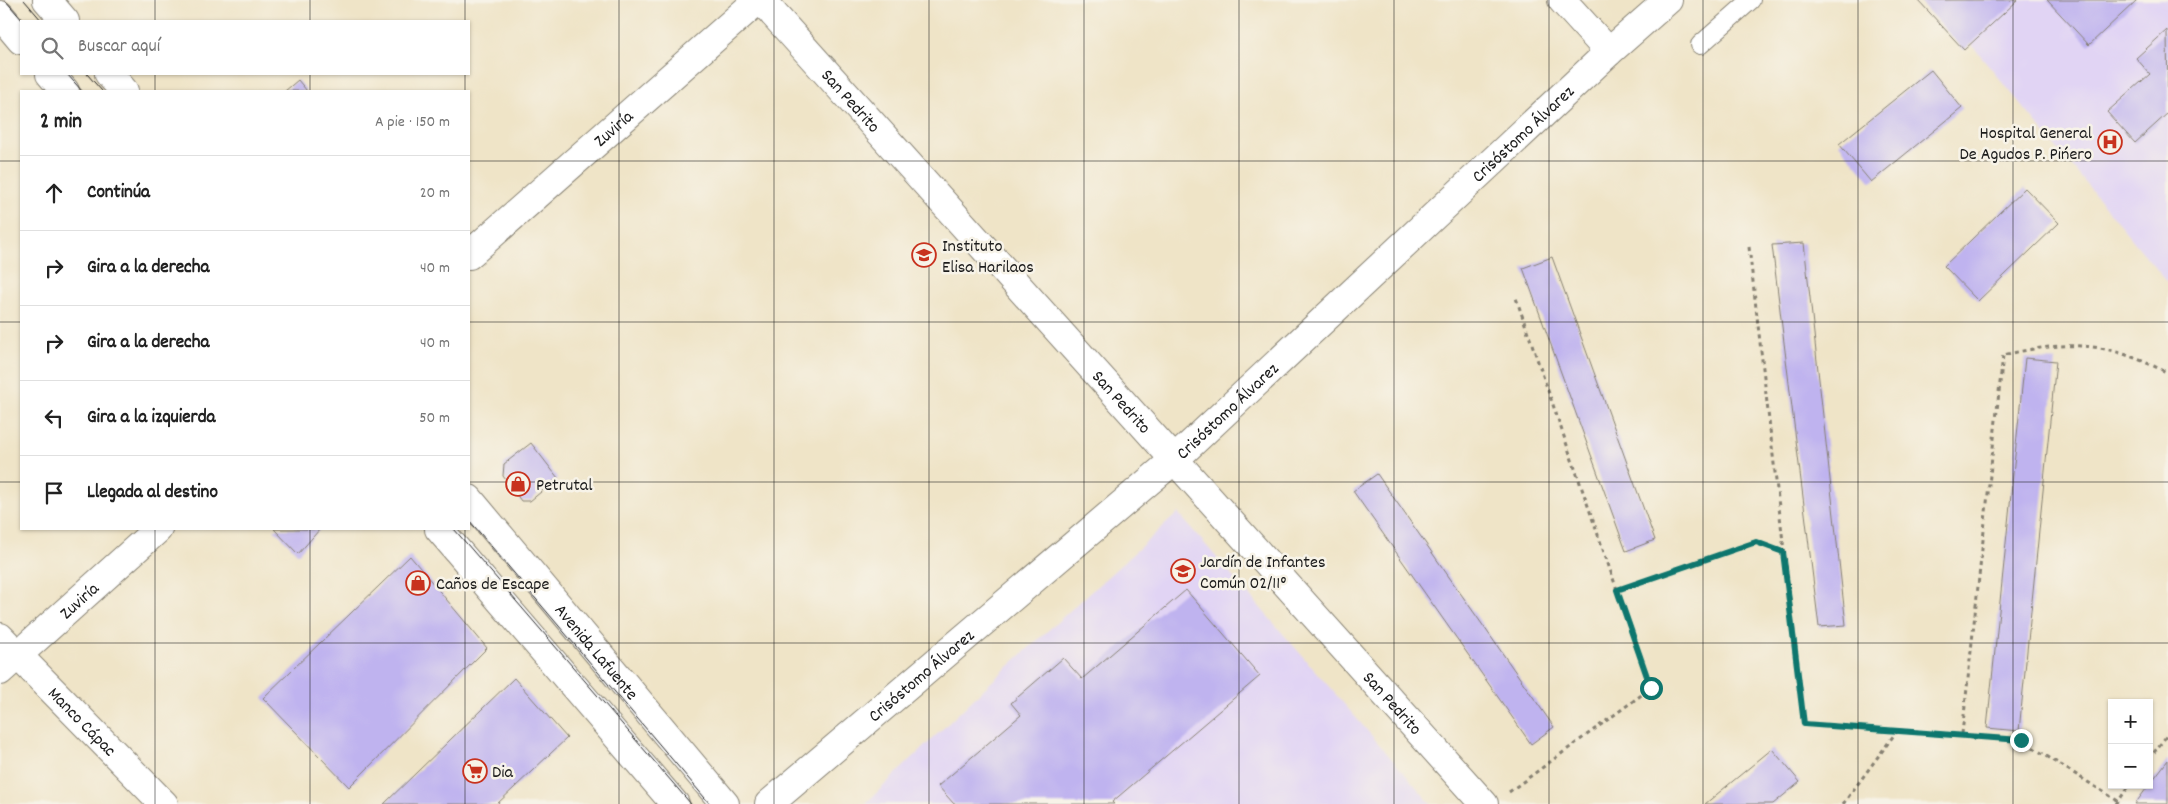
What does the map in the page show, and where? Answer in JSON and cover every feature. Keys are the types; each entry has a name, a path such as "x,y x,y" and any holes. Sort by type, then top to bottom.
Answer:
{"street":[{"path":"47,0 64,20"},
{"name":"Zuviría","path":"470,254 759,0"},
{"name":"San Pedrito","path":"759,0 1174,460 1492,801"},
{"path":"1562,0 1609,52"},
{"name":"Crisóstomo Álvarez","path":"769,804 1174,460 1609,52 1668,0"},
{"path":"0,15 20,39"},
{"path":"51,75 64,90"},
{"path":"110,75 123,90"},
{"name":"Avenida Lafuente","path":"470,500 725,804"},
{"name":"Zuviría","path":"6,654 157,530"},
{"path":"440,530 675,804"},
{"name":"Manco Cápac","path":"6,654 164,804"}],"lane":[{"path":"1700,45 1751,0"}],"path":[{"path":"1749,247 1804,724 1962,734 2021,740 2117,802 2127,789"},
{"path":"1492,801 1651,688 1515,294"},
{"path":"1962,734 2002,355 2034,348 2075,344 2109,348 2168,373"},
{"path":"1617,590 1756,542 1783,552"},
{"path":"1843,804 1897,730"},
{"path":"2153,755 2168,734"}],"shaded area":[{"name":"Hospital General De Agudos P. Pińero","path":"1935,0 2168,0 2168,283"},
{"path":"1178,513 1431,804 865,804 988,685"}],"building":[{"path":"1918,0 2018,0 1964,50"},
{"path":"2047,0 2137,0 2089,45"},
{"path":"2167,30 2168,113 2135,143 2107,112 2150,74 2136,58"},
{"path":"1931,70 1962,108 1871,182 1839,144"},
{"path":"298,80 306,90 286,90"},
{"path":"2025,188 2059,223 1978,301 1944,266"},
{"path":"1804,243 1846,625 1819,627 1772,245"},
{"path":"1552,257 1655,540 1626,551 1523,268"},
{"path":"2025,358 2056,361 2019,731 1987,728"},
{"path":"531,443 558,478 530,501 521,501 503,476 504,464"},
{"path":"1377,474 1554,727 1531,744 1353,491"},
{"path":"275,530 319,530 298,554"},
{"path":"410,556 487,648 349,787 263,698"},
{"path":"1186,590 1260,676 1112,802 1114,804 954,804 938,786 1021,715 1011,703 1063,658 1082,679"},
{"name":"Dia","path":"514,678 567,738 497,804 384,804"},
{"path":"1772,749 1800,782 1773,804 1705,804"},
{"path":"2168,760 2168,804 2135,804 2146,789 2153,789 2153,780"}],"tram line":[{"path":"5,0 22,20"},
{"path":"24,0 41,20"},
{"path":"68,75 81,90"},
{"path":"88,75 101,90"},
{"path":"470,521 710,804"},
{"path":"455,530 691,804"}],"place":[{"name":"Hospital General De Agudos P. Pińero","path":"2110,142"},
{"name":"Instituto Elisa Harilaos","path":"924,255"},
{"name":"Petrutal","path":"518,484"},
{"name":"Jardín de Infantes Común 02/11°","path":"1183,571"},
{"name":"Caños de Escape","path":"418,583"},
{"name":"Dia","path":"475,771"}],"route":[{"path":"1651,688 1617,590 1756,542 1783,552 1804,724 1962,734 2021,740"}]}
